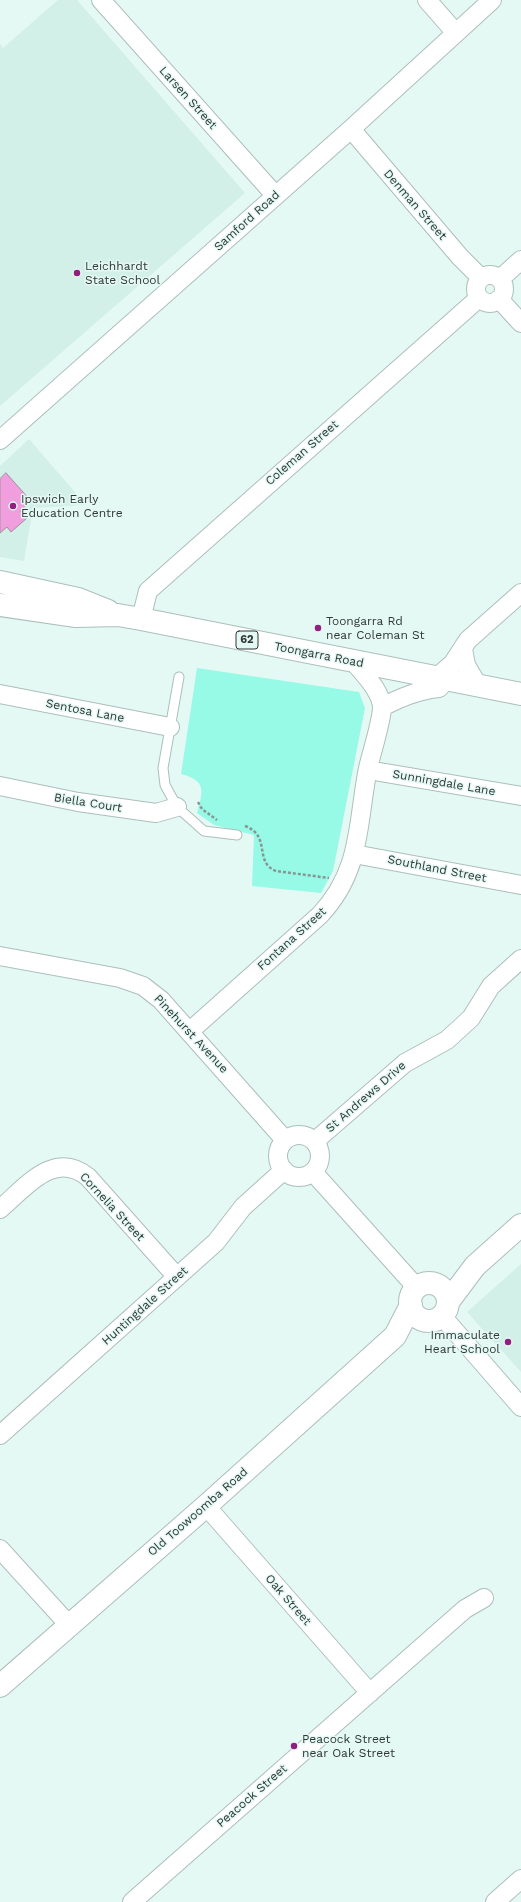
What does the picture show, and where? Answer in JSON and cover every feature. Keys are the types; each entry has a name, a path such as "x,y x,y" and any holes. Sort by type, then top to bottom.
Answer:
{"street":[{"name":"Larsen Street","path":"101,0 275,195"},
{"path":"427,0 455,32"},
{"name":"Samford Road","path":"0,440 351,129 455,32 492,0"},
{"name":"Denman Street","path":"351,129 460,257 481,278"},
{"path":"500,279 521,260"},
{"path":"491,275 500,279 503,289 499,299 489,302 479,298 476,287 481,278 491,275"},
{"name":"Coleman Street","path":"141,619 148,591 479,298"},
{"path":"499,299 521,323"},
{"name":"Toongarra Road","path":"0,582 78,599 118,615"},
{"path":"354,662 374,686 382,707 401,697 428,689 439,688 441,679 463,649 465,643 521,593"},
{"name":"Toongarra Road","path":"0,605 76,616 118,615 521,694"},
{"path":"463,649 466,665 478,686"},
{"name":"Sentosa Lane","path":"0,694 170,727"},
{"name":"Fontana Street","path":"190,1031 320,915 332,902 343,884 354,854 368,770 382,707"},
{"name":"Sunningdale Lane","path":"368,770 521,796"},
{"name":"Biella Court","path":"0,786 78,802 156,813 177,807"},
{"name":"Southland Street","path":"354,854 521,884"},
{"name":"Pinehurst Avenue","path":"0,956 132,981 153,992 190,1031 285,1140"},
{"name":"St Andrews Drive","path":"315,1142 404,1063 439,1046 459,1030 471,1018 491,986 521,959"},
{"path":"304,1135 315,1142 321,1154 318,1167 313,1172 301,1177 295,1177 284,1170 278,1158 278,1151 285,1140 291,1136 304,1135"},
{"name":"Cornelia Street","path":"0,1209 47,1170 59,1166 72,1168 88,1177 177,1277"},
{"name":"Huntingdale Street","path":"0,1435 216,1242 243,1207 284,1170"},
{"path":"313,1172 421,1292"},
{"name":"Old Toowoomba Road","path":"0,1686 206,1506 395,1336 439,1313 475,1266 521,1225"},
{"name":"Old Toowoomba Road","path":"395,1336 421,1292 475,1266"},
{"path":"421,1292 444,1291 439,1313"},
{"path":"421,1292 416,1316 439,1313"},
{"path":"439,1313 521,1407"},
{"name":"Oak Street","path":"206,1506 370,1693"},
{"path":"0,1549 69,1625"},
{"name":"Peacock Street","path":"132,1902 465,1609 484,1598"},
{"path":"495,1902 521,1880"}],"lane":[{"path":"179,677 163,768 165,785 177,807 204,830 237,835"}],"path":[{"path":"198,802 208,815 216,820 223,821"},
{"path":"244,825 254,830 260,837 264,861 270,869 276,872 325,877 336,880"}],"shaded area":[{"name":"Leichhardt State School","path":"58,0 77,0 245,193 0,406 0,44 3,48"},
{"path":"29,439 86,505 33,508 24,561 0,557 0,466"},
{"name":"Immaculate Heart School","path":"521,1264 521,1372 467,1312"}],"green space":[{"path":"197,668 359,692 365,708 333,871 321,893 252,886 254,835 214,825 197,813 201,799 201,788 195,780 181,774"}],"building":[{"name":"Ipswich Early Education Centre","path":"6,473 31,501 20,511 27,518 11,532 7,527 0,533 0,479"}],"place":[{"name":"Leichhardt State School","path":"77,273"},
{"name":"Ipswich Early Education Centre","path":"13,506"},
{"name":"Toongarra Rd near Coleman St","path":"318,628"},
{"name":"Immaculate Heart School","path":"508,1342"},
{"name":"Peacock Street near Oak Street","path":"294,1746"}]}
